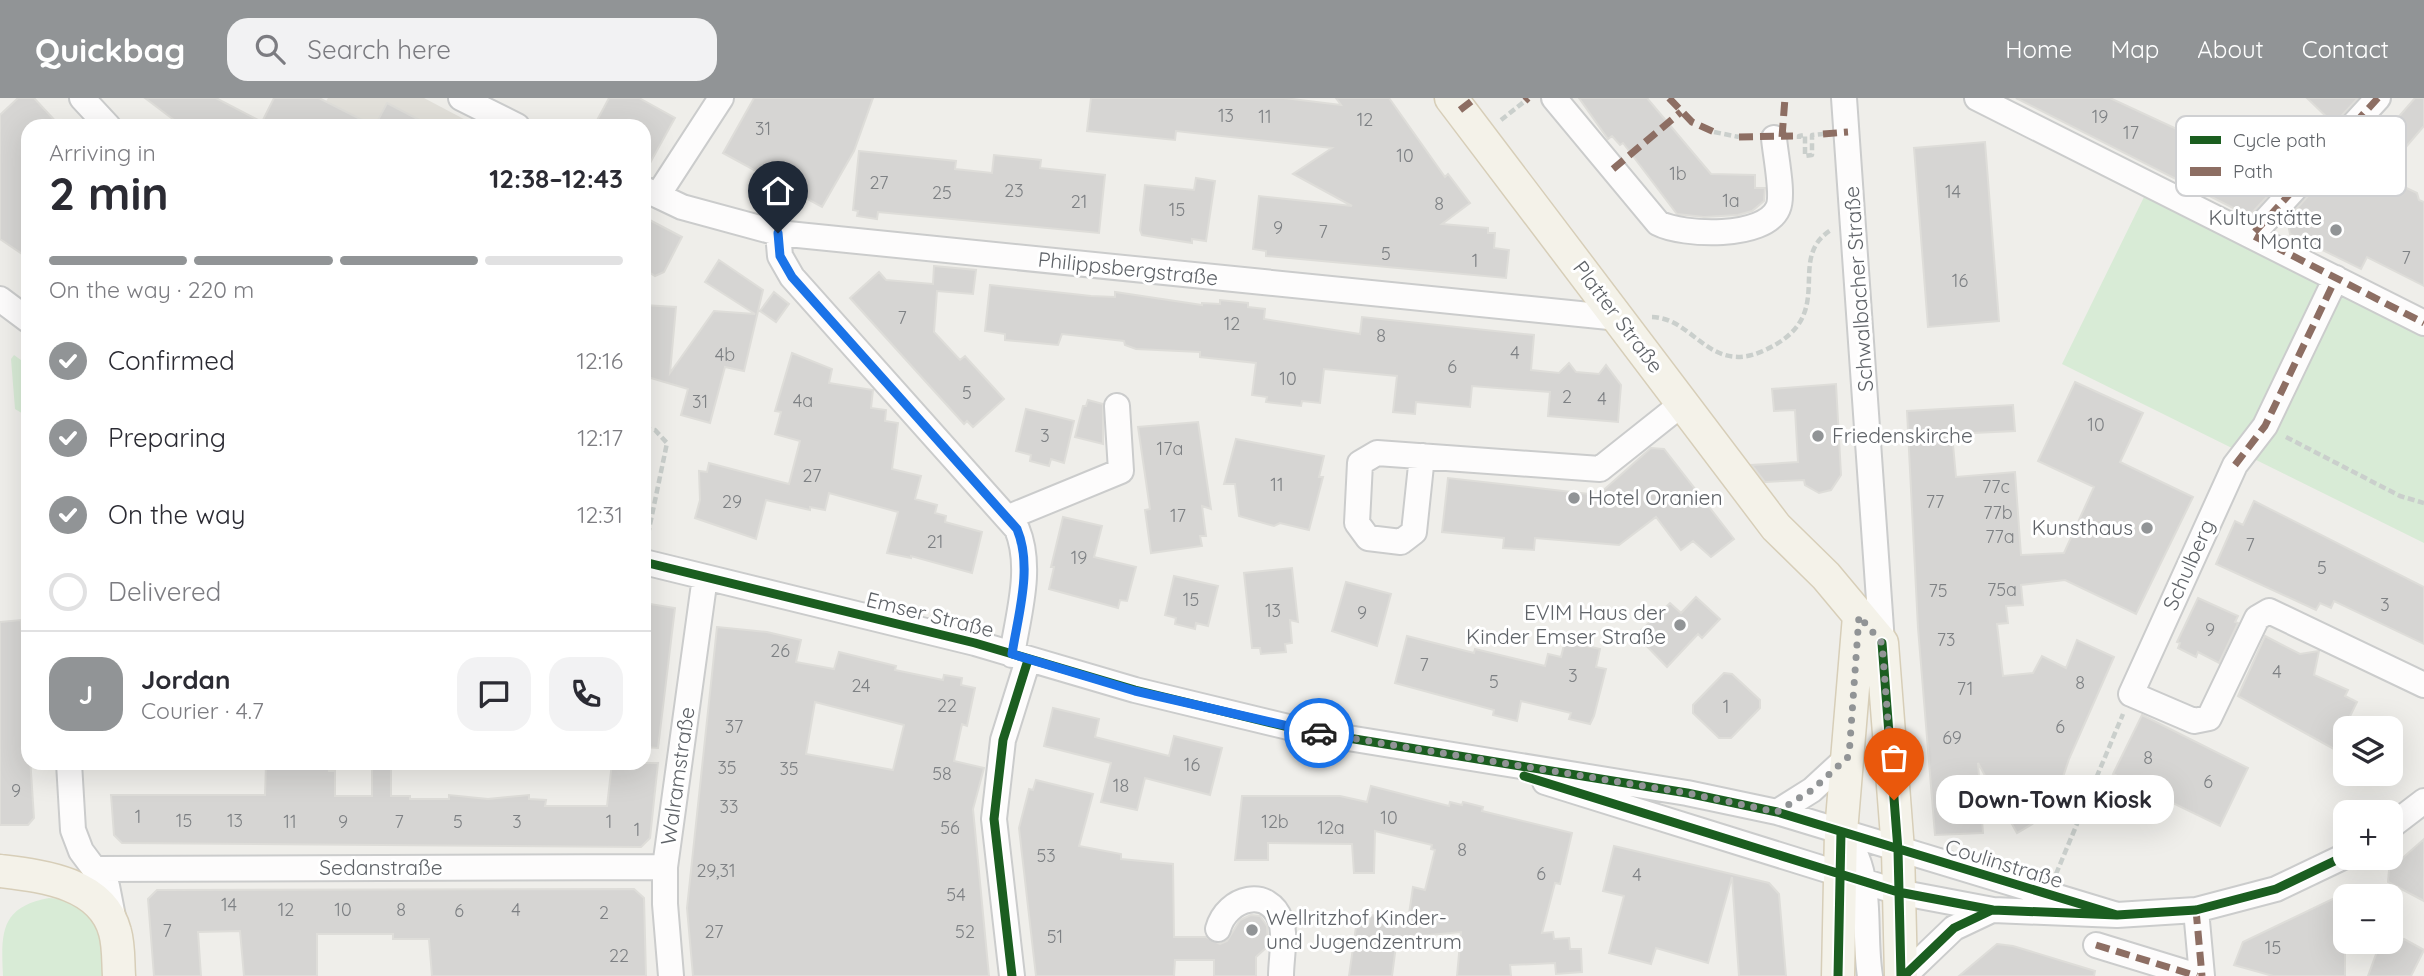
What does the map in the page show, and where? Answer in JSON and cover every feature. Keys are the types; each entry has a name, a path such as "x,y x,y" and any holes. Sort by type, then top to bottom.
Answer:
{"main road":[{"name":"Platter Straße","path":"1451,98 1784,537 1826,576 1866,632"},
{"name":"Schwalbacher Straße","path":"1838,976 1852,878 1841,832 1866,632"},
{"name":"Schwalbacher Straße","path":"1866,632 1898,850 1902,976"},
{"path":"0,871 64,880 98,905 115,930 119,976"},
{"path":"0,896 26,880 41,877"}],"street":[{"path":"82,98 102,119"},
{"path":"461,98 503,119"},
{"path":"651,192 721,98"},
{"path":"1555,98 1658,223 1683,233 1754,228 1773,216 1780,201 1787,140"},
{"name":"Schwalbacher Straße","path":"1844,98 1855,221 1871,481 1866,632"},
{"path":"1977,98 2424,323"},
{"path":"2362,116 2378,98"},
{"name":"Philippsbergstraße","path":"651,192 703,214 778,233 1619,318"},
{"path":"2252,236 2289,196"},
{"path":"778,233 780,256 792,277 1009,517 1022,541 1024,577 1020,657 1003,740 994,819 1012,976"},
{"name":"Schulberg","path":"2131,694 2235,465 2265,426 2336,278"},
{"path":"0,299 21,315"},
{"path":"1422,456 1600,469 1683,403"},
{"path":"1009,517 1121,471 1118,406"},
{"name":"Schwalbacher Straße","path":"1866,632 1871,481"},
{"name":"Emser Straße","path":"651,556 705,577 1020,657 1135,691 1305,730 1687,793 1777,812 1841,832"},
{"name":"Walramstraße","path":"671,976 664,904 665,867 705,577"},
{"path":"2131,694 2194,721 2208,718 2257,618 2269,611 2424,685"},
{"name":"Emser Straße","path":"1454,756 1898,892"},
{"path":"1777,812 1812,790 1849,756"},
{"path":"69,770 73,830 81,851 97,869 110,895 115,930"},
{"path":"2403,817 2424,800"},
{"name":"Coulinstraße","path":"1841,832 2117,915"},
{"name":"Coulinstraße","path":"1898,892 1993,910 2117,915 2196,910 2276,889 2333,862"},
{"name":"Sedanstraße","path":"97,869 665,867"},
{"path":"1852,878 1870,976"},
{"path":"1219,929 1226,911 1234,904 1245,900 1266,904 1281,920 1281,976"},
{"path":"1902,976 1948,933 1993,910"},
{"path":"2196,910 2202,976"},
{"path":"2096,945 2197,976"}],"path":[{"path":"1492,114 1498,122 1525,101"},
{"path":"1714,132 1739,137"},
{"path":"1799,156 1799,136 1805,135 1805,156 1812,155 1812,135 1823,134"},
{"path":"1619,318 1658,317 1677,324 1703,346 1724,355 1751,356 1775,346 1801,321 1808,309 1811,252 1819,237 1855,221"},
{"path":"2265,426 2400,496 2424,503"},
{"path":"651,429 655,429 667,443 651,528"},
{"path":"2061,862 2076,820 2131,694"}],"shaded area":[{"path":"328,98 424,98 464,119 315,119"}],"green space":[{"path":"2145,195 2424,336 2424,543 2062,364"},
{"path":"14,355 21,360 21,413 15,409 11,359"},
{"path":"49,898 63,900 85,909 96,920 103,937 103,976 3,976 2,947 12,915 33,902"}],"building":[{"path":"18,98 34,98 54,119 21,119 21,253 0,239 0,115"},
{"path":"145,98 216,98 256,119 173,119"},
{"path":"274,98 319,98 360,119 264,119"},
{"path":"609,98 639,98 675,118 651,161 651,119 598,119"},
{"path":"754,98 873,98 854,151 822,207 723,153"},
{"path":"1091,98 1284,98 1341,105 1336,98 1389,98 1445,177 1448,174 1470,203 1442,224 1488,228 1488,233 1495,233 1494,248 1509,250 1506,278 1266,256 1266,251 1253,249 1259,196 1352,206 1293,174 1332,148 1176,131 1175,140 1087,131"},
{"path":"1579,98 1647,98 1711,174 1755,175 1755,188 1765,188 1764,201 1752,211 1738,215 1704,217 1677,214 1623,143 1620,145 1612,136 1608,139"},
{"path":"2016,98 2110,98 2176,129 2176,179"},
{"path":"2307,98 2358,98 2341,116 2326,116"},
{"path":"2415,98 2424,98 2424,126 2406,147 2406,116 2399,116"},
{"path":"387,103 418,119 379,119"},
{"path":"1985,142 1999,321 1928,327 1914,148"},
{"path":"859,151 956,161 955,169 992,173 994,155 1041,160 1040,168 1105,175 1099,233 878,212 877,219 857,216 858,211 853,210"},
{"path":"1196,178 1215,181 1206,241 1192,239 1192,243 1142,235 1140,230 1145,185 1194,190"},
{"path":"2406,188 2417,193 2419,200 2424,202 2424,286 2367,257 2361,269 2290,234 2287,219 2308,196 2406,196"},
{"path":"2210,196 2268,196 2249,216"},
{"path":"651,221 682,237 664,272 655,276 651,273"},
{"path":"719,260 763,290 744,371 725,367 710,423 681,415 688,389 651,378 651,305 676,307 670,373 714,311 755,314 705,282"},
{"path":"934,266 976,270 973,294 937,291 934,332 960,360 965,356 1004,399 973,427 967,421 964,424 850,298 879,272 886,280 933,284"},
{"path":"990,285 1091,296 1115,297 1115,292 1202,305 1220,304 1220,300 1248,303 1248,307 1265,309 1264,319 1360,334 1362,317 1534,335 1531,370 1559,373 1569,363 1576,372 1599,374 1606,365 1621,385 1618,422 1548,416 1550,392 1472,386 1470,407 1416,402 1415,414 1393,412 1397,376 1324,369 1320,403 1302,401 1301,406 1266,402 1267,397 1252,395 1256,363 1200,357 1200,352 1136,349 1125,345 1124,341 1062,334 1058,345 1005,340 1005,334 985,331"},
{"path":"774,292 789,304 776,322 760,311"},
{"path":"792,353 832,369 829,383 873,390 871,408 886,410 885,421 898,423 892,469 921,476 915,499 937,505 935,513 946,516 945,522 982,532 972,573 911,556 887,553 898,512 829,493 825,510 810,507 810,510 766,500 756,539 695,518 700,500 699,471 707,472 709,463 789,484 800,441 775,434 781,412 775,411"},
{"path":"2075,382 2143,413 2120,462 2193,497 2136,614 2065,580 2021,585 2023,605 2006,606 2008,623 1997,624 2003,676 2033,673 2042,656 2066,668 2077,640 2114,657 2069,759 2051,813 2017,833 1978,763 1983,833 1935,835 1918,628 1907,411 2013,405 2015,431 1952,434 1956,477 2015,472 2021,555 2064,553 2094,487 2038,461"},
{"name":"Friedenskirche","path":"1836,384 1841,475 1831,490 1819,493 1805,485 1804,480 1765,482 1752,465 1798,462 1795,410 1774,411 1772,389"},
{"path":"1088,400 1103,404 1103,444 1075,437 1083,406 1086,406"},
{"path":"1026,409 1074,421 1064,463 1051,459 1049,466 1030,461 1031,455 1016,451"},
{"path":"1198,422 1211,509 1202,506 1206,536 1200,536 1202,546 1151,553 1145,510 1150,509 1138,427"},
{"path":"1236,439 1324,456 1319,477 1323,477 1309,530 1280,523 1274,526 1239,516 1235,484 1224,484"},
{"name":"Hotel Oranien","path":"1651,448 1664,449 1734,539 1711,557 1693,541 1681,550 1656,517 1619,545 1535,538 1534,550 1503,548 1504,538 1442,532 1448,478 1598,495"},
{"path":"2254,501 2424,587 2424,644 2334,601 2331,608 2320,603 2316,610 2216,564 2235,521 2243,525"},
{"path":"1063,517 1102,526 1094,557 1136,567 1127,601 1120,600 1118,608 1049,589 1054,567 1051,567"},
{"path":"1292,568 1298,622 1290,620 1292,643 1285,644 1286,652 1261,654 1260,648 1252,648 1244,573"},
{"path":"1174,576 1218,586 1208,626 1196,623 1195,629 1175,624 1176,618 1165,615"},
{"path":"1346,582 1391,594 1377,646 1332,631"},
{"name":"EVIM Haus der Kinder Emser Straße","path":"1696,597 1720,619 1702,638 1698,634 1667,667 1636,635 1670,603 1681,613"},
{"path":"2198,598 2238,616 2235,622 2238,623 2219,663 2198,652 2196,657 2178,648 2180,643 2177,642"},
{"path":"651,604 675,608 658,748 651,748"},
{"path":"21,620 21,770 31,770 34,818 28,825 0,825 0,622"},
{"path":"717,627 767,632 801,640 796,662 834,669 839,652 896,666 895,670 943,680 944,675 962,678 961,685 975,688 967,726 962,724 954,761 984,768 973,809 989,976 693,976 687,908","holes":["815,702 904,725 893,770 806,754"]},
{"path":"1407,636 1474,653 1475,649 1545,666 1548,654 1561,657 1565,641 1600,649 1596,667 1606,669 1594,716 1590,724 1569,719 1571,713 1521,701 1517,721 1493,715 1494,710 1395,683"},
{"path":"2265,636 2300,654 2319,651 2314,675 2348,690 2345,696 2357,702 2350,716 2333,716 2333,748 2238,696"},
{"path":"1724,673 1732,674 1760,700 1760,708 1731,738 1719,738 1693,713 1693,705"},
{"path":"1053,708 1099,719 1095,737 1169,756 1174,736 1222,748 1210,795 1145,778 1137,810 1101,802 1111,763 1044,746"},
{"path":"2142,715 2248,768 2220,826 2113,774"},
{"path":"651,763 658,763 650,838 641,847 122,843 114,835 111,795 265,795 266,770 329,770 335,771 335,796 372,796 372,770 391,770 391,796 449,799 449,795 488,799 529,795 529,799 546,800 545,806 607,806 611,770 651,770"},
{"path":"1036,780 1093,794 1079,846 1121,854 1121,859 1173,864 1174,937 1206,937 1220,944 1227,941 1240,920 1251,915 1260,916 1267,926 1268,946 1256,957 1256,976 1214,976 1214,960 1175,960 1174,976 1036,976 1019,828 1029,789 1033,790"},
{"path":"1371,786 1449,806 1450,802 1462,805 1463,802 1483,807 1482,811 1572,833 1560,884 1555,883 1542,933 1553,932 1554,939 1569,938 1570,949 1581,949 1582,972 1556,974 1555,963 1510,965 1511,976 1457,976 1461,932 1397,938 1392,976 1349,976 1357,920 1369,922 1370,915 1408,921 1413,887 1425,890 1435,850 1431,849 1432,845 1375,831 1374,873 1354,873 1352,844 1268,843 1268,860 1235,860 1242,796 1340,796 1367,802"},
{"path":"2424,839 2424,901 2403,890 2403,884 2388,882 2389,870 2403,870 2403,858"},
{"path":"1614,846 1769,883 1779,894 1786,976 1739,976 1732,877 1708,963 1656,948 1651,964 1609,953 1624,896 1603,891"},
{"path":"634,889 644,898 646,976 432,976 429,939 393,939 393,934 317,934 317,976 244,976 240,931 198,932 201,976 154,976 148,899 157,890"},
{"path":"2333,899 2333,954 2345,954 2345,976 2273,976 2234,965 2243,942"},
{"path":"2403,940 2424,950 2411,976 2368,976 2376,954 2403,954"},
{"path":"1997,944 2013,946 2095,971 2094,976 1959,976"}],"marked path":[{"path":"1525,101 1528,98"},
{"path":"1669,98 1692,122 1714,132"},
{"path":"1782,137 1785,98"},
{"path":"2361,116 2378,98"},
{"path":"1460,110 1473,100"},
{"path":"1613,169 1681,112"},
{"path":"1823,134 1848,132"},
{"path":"1739,137 1793,136"},
{"path":"2288,196 2252,235 2424,323"},
{"path":"2235,465 2265,426 2336,278"},
{"path":"2196,910 2202,976"},
{"path":"2096,945 2197,976"}],"cycle path":[{"path":"651,564 975,643 1135,690 1305,731 1687,793 1777,812 2117,915"},
{"path":"1882,643 1898,850 1901,976"},
{"path":"1012,976 994,819 1003,740 1028,660"},
{"path":"1524,776 1898,892 1993,910 2117,915 2196,910 2276,889 2333,862"},
{"path":"1838,976 1841,832"},
{"path":"1904,976 1954,928 1992,910"}],"way so far":[{"path":"1319,733 1687,793 1777,812 1812,790 1849,756 1859,616 1882,643 1894,800"}],"place":[{"name":"Kulturstätte Monta","path":"2336,230"},
{"name":"Friedenskirche","path":"1818,436"},
{"name":"Hotel Oranien","path":"1574,498"},
{"name":"Kunsthaus","path":"2147,528"},
{"name":"EVIM Haus der Kinder Emser Straße","path":"1680,625"},
{"name":"Down-Town Kiosk","path":"1894,800"},
{"name":"Wellritzhof Kinder- und Jugendzentrum","path":"1252,930"}],"route":[{"path":"778,233 780,256 792,277 1017,529 1022,541 1024,577 1012,654 1135,691 1319,733"}]}
